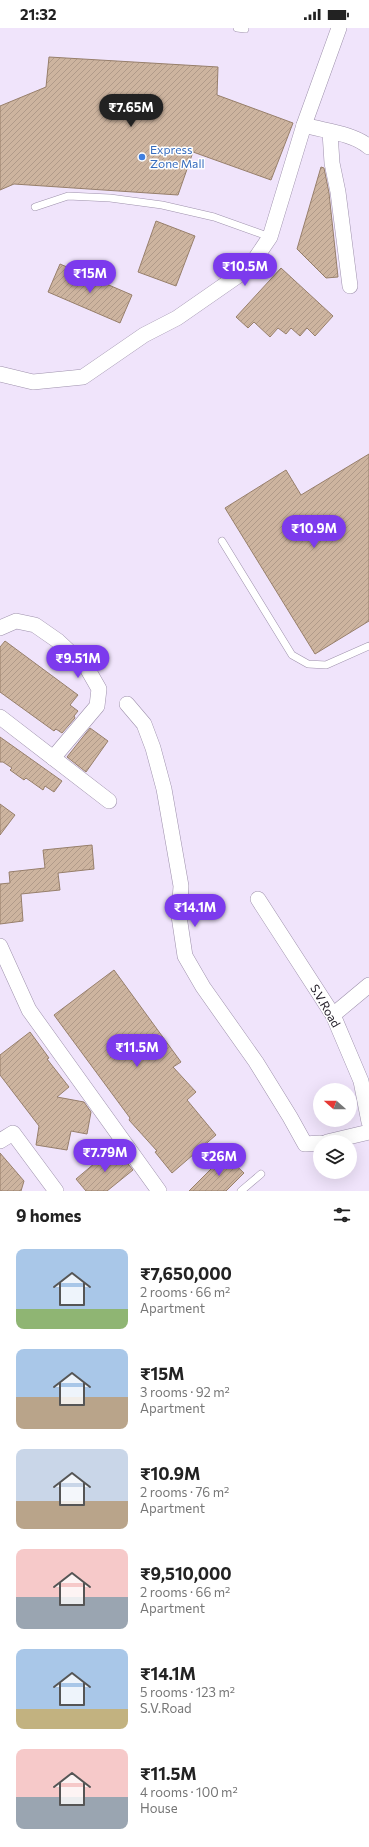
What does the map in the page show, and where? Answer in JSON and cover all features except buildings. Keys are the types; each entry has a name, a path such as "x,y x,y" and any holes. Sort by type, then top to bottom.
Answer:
{"street":[{"path":"0,374 33,382 83,378 144,335 177,318 249,268 270,237 304,125 339,28"},
{"path":"304,125 350,137 369,147"},
{"path":"330,132 332,163 338,192 350,286"},
{"path":"0,628 16,621 35,625 58,641 87,668 99,689 97,706 53,758"},
{"path":"127,704 144,724 153,748 164,789 181,886 179,916 185,956 203,987 264,1074 305,1144 313,1143"},
{"path":"0,717 109,801"},
{"name":"S.V.Road","path":"258,899 333,1015 361,1081 369,1122"},
{"path":"0,946 29,1010 159,1191"},
{"path":"333,1015 369,985"},
{"path":"357,1135 369,1132"},
{"path":"0,1141 13,1133 56,1191"}],"lane":[{"path":"236,28 245,28"},
{"path":"35,207 68,196 110,198 162,205 214,217 270,237"},
{"path":"222,541 292,655 308,664 326,665 369,646"},
{"path":"242,1191 261,1174"}],"place":[{"name":"Express Zone Mall","path":"142,157"}]}
